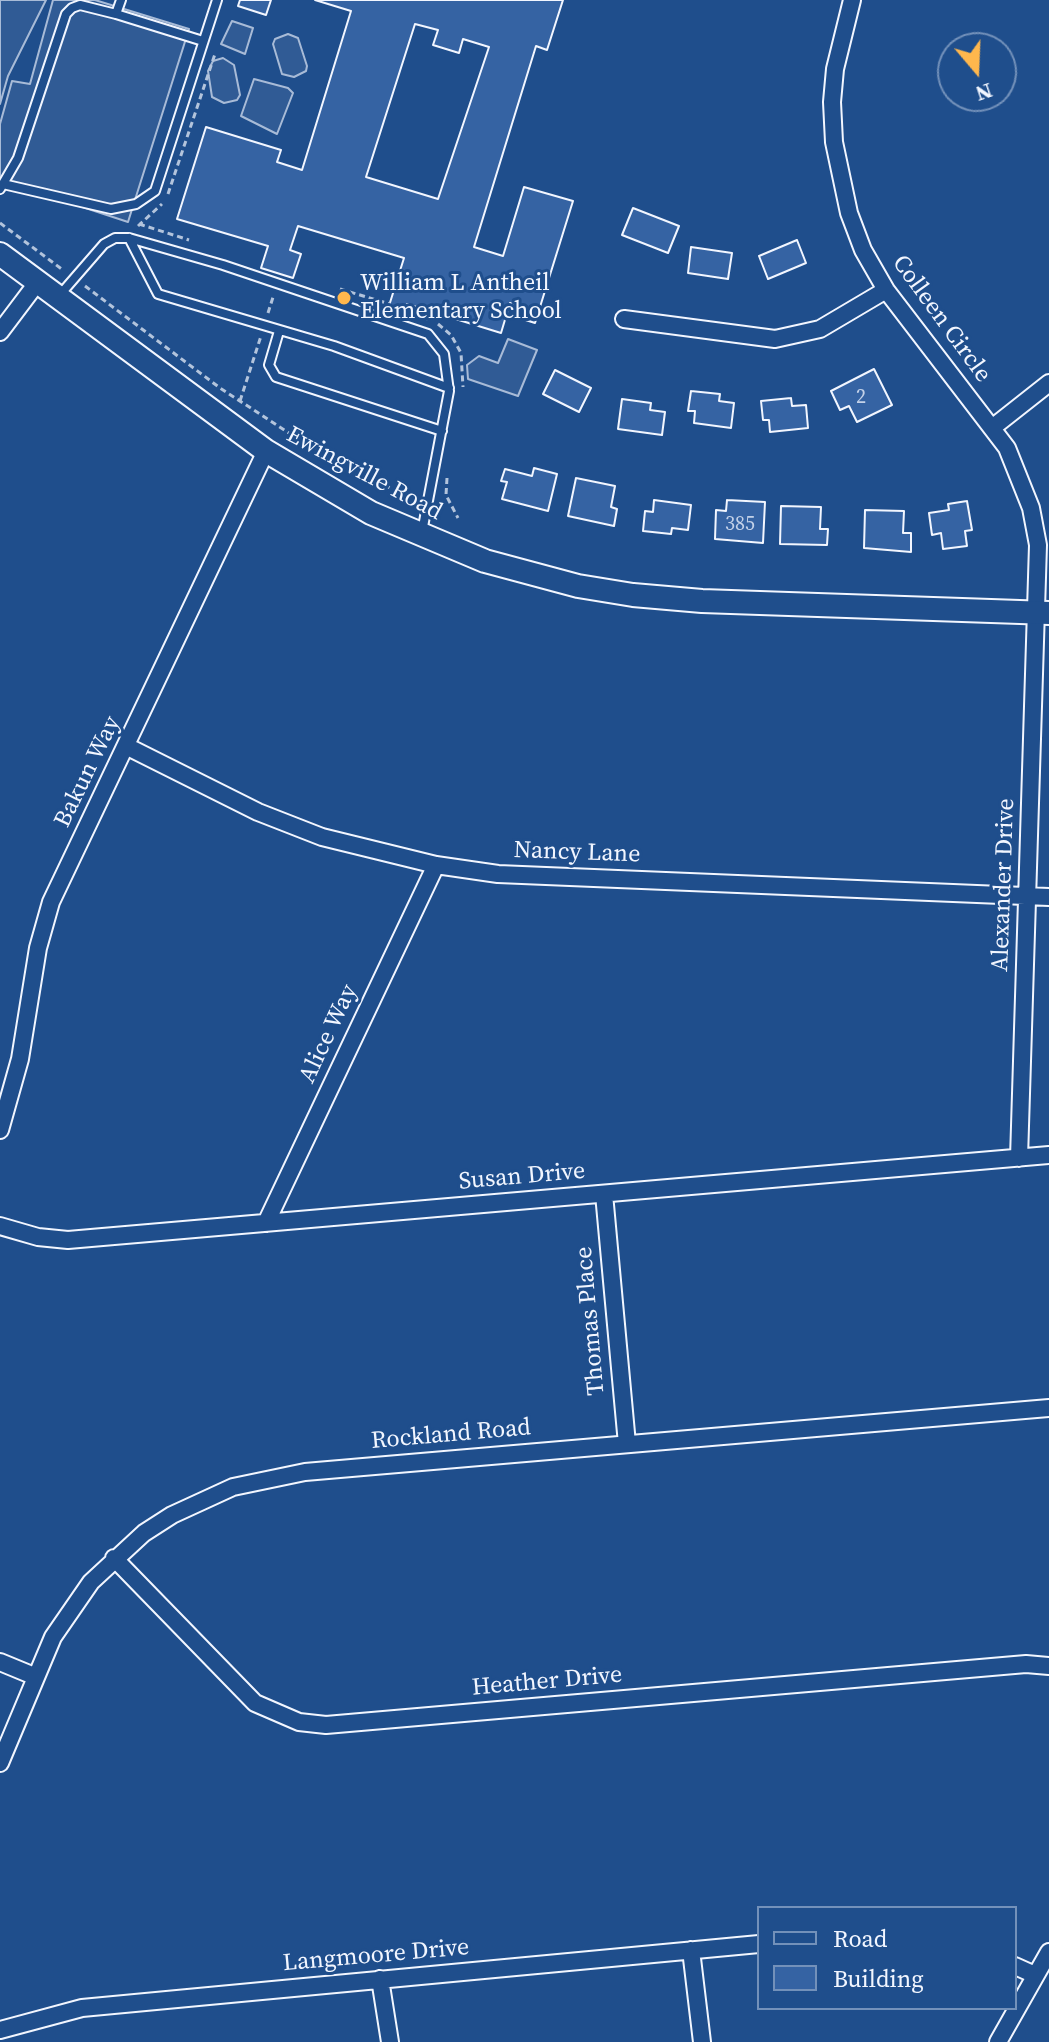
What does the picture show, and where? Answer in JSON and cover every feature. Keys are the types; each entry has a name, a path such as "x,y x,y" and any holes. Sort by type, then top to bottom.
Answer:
{"main road":[{"name":"Ewingville Road","path":"0,254 266,451 371,513 421,537 525,573 633,595 702,601 1043,613"}],"street":[{"name":"Colleen Circle","path":"852,0 835,69 834,142 849,213 863,250 886,290 1007,448 1031,508 1038,545 1043,613"},
{"path":"0,332 37,283"},
{"path":"624,319 754,338 786,338 820,329 886,290"},
{"path":"992,428 1049,383"},
{"name":"Bakun Way","path":"0,1130 20,1059 38,948 51,902 128,747 266,451"},
{"name":"Alexander Drive","path":"1019,1158 1028,896 1043,613"},
{"name":"Nancy Lane","path":"128,747 258,812 322,837 436,865 498,874 1049,897"},
{"name":"Alice Way","path":"266,1223 436,865"},
{"name":"Susan Drive","path":"0,1226 38,1237 68,1240 1049,1155"},
{"name":"Thomas Place","path":"604,1194 627,1444"},
{"name":"Rockland Road","path":"0,1763 34,1676 71,1608 114,1558 172,1515 218,1493 271,1477 1049,1408"},
{"name":"Heather Drive","path":"114,1558 240,1691 277,1715 326,1725 1026,1664 1049,1666"},
{"path":"0,1662 34,1676"},
{"name":"Langmoore Drive","path":"0,2030 82,2008 757,1944"},
{"path":"691,1950 702,2042"},
{"path":"1017,2008 1049,1952"},
{"path":"1017,1967 1035,1975"},
{"path":"380,1979 390,2042"},
{"path":"998,2042 1016,2010"}],"lane":[{"path":"116,14 121,0"},
{"path":"203,41 80,5 66,14 18,158 1,186 111,209 136,204 155,191 217,0"},
{"path":"57,298 104,244 115,238 129,238 416,328 438,344 448,367 449,388 421,537"},
{"path":"129,238 158,294 334,346 449,388"},
{"path":"279,331 269,365 276,377 442,431"}],"path":[{"path":"0,223 220,388 303,441 392,489"},
{"path":"335,287 390,304"}],"shaded area":[{"path":"0,0 46,0 8,76 0,104"},
{"path":"53,0 95,0 189,29 128,222 0,180 0,124 12,81 30,84"},
{"path":"232,21 253,28 245,54 221,44"},
{"path":"288,34 298,38 307,66 306,71 294,77 282,74 273,44 275,39"},
{"path":"223,58 234,65 240,95 237,100 224,103 212,97 208,71 213,61"},
{"path":"254,79 288,88 293,93 277,134 241,116"},
{"path":"508,339 537,350 518,396 468,379 467,365 479,356 498,363"}],"building":[{"path":"240,0 271,0 266,15 238,6"},
{"path":"315,0 563,0 547,50 536,46 474,247 503,256 524,187 573,201 535,323 513,316 517,305 510,303 501,333 407,304 404,314 388,309 404,258 298,226 290,250 301,254 293,278 261,268 268,246 177,219 206,127 281,150 277,162 302,170 351,11","holes":["415,24 438,30 433,45 459,53 463,39 489,47 438,199 366,177"]},
{"path":"633,208 679,226 668,253 622,235"},
{"path":"797,240 806,263 768,279 759,256"},
{"path":"691,247 732,253 728,279 688,273"},
{"path":"874,369 892,405 857,422 849,406 840,410 831,391"},
{"path":"555,370 591,388 579,412 543,394"},
{"path":"691,391 720,394 719,401 734,403 731,428 694,423 695,411 688,411"},
{"path":"791,398 792,406 806,405 808,428 770,432 769,420 763,420 761,401"},
{"path":"622,399 651,403 650,410 665,412 662,435 618,429"},
{"path":"534,468 557,474 548,511 502,499 507,482 501,481 505,469 532,476"},
{"path":"576,478 615,486 611,507 617,509 614,526 568,516"},
{"path":"654,500 691,505 688,530 672,528 671,534 643,531 645,511 653,512"},
{"path":"727,500 765,502 763,543 715,539 716,510 726,511"},
{"path":"967,501 972,530 965,531 967,546 943,549 941,533 932,535 929,513 949,510 948,504"},
{"path":"781,506 821,507 820,529 828,529 827,545 780,544"},
{"path":"865,510 904,511 903,533 911,533 911,552 864,548"}],"place":[{"name":"William L Antheil Elementary School","path":"344,298"}]}
